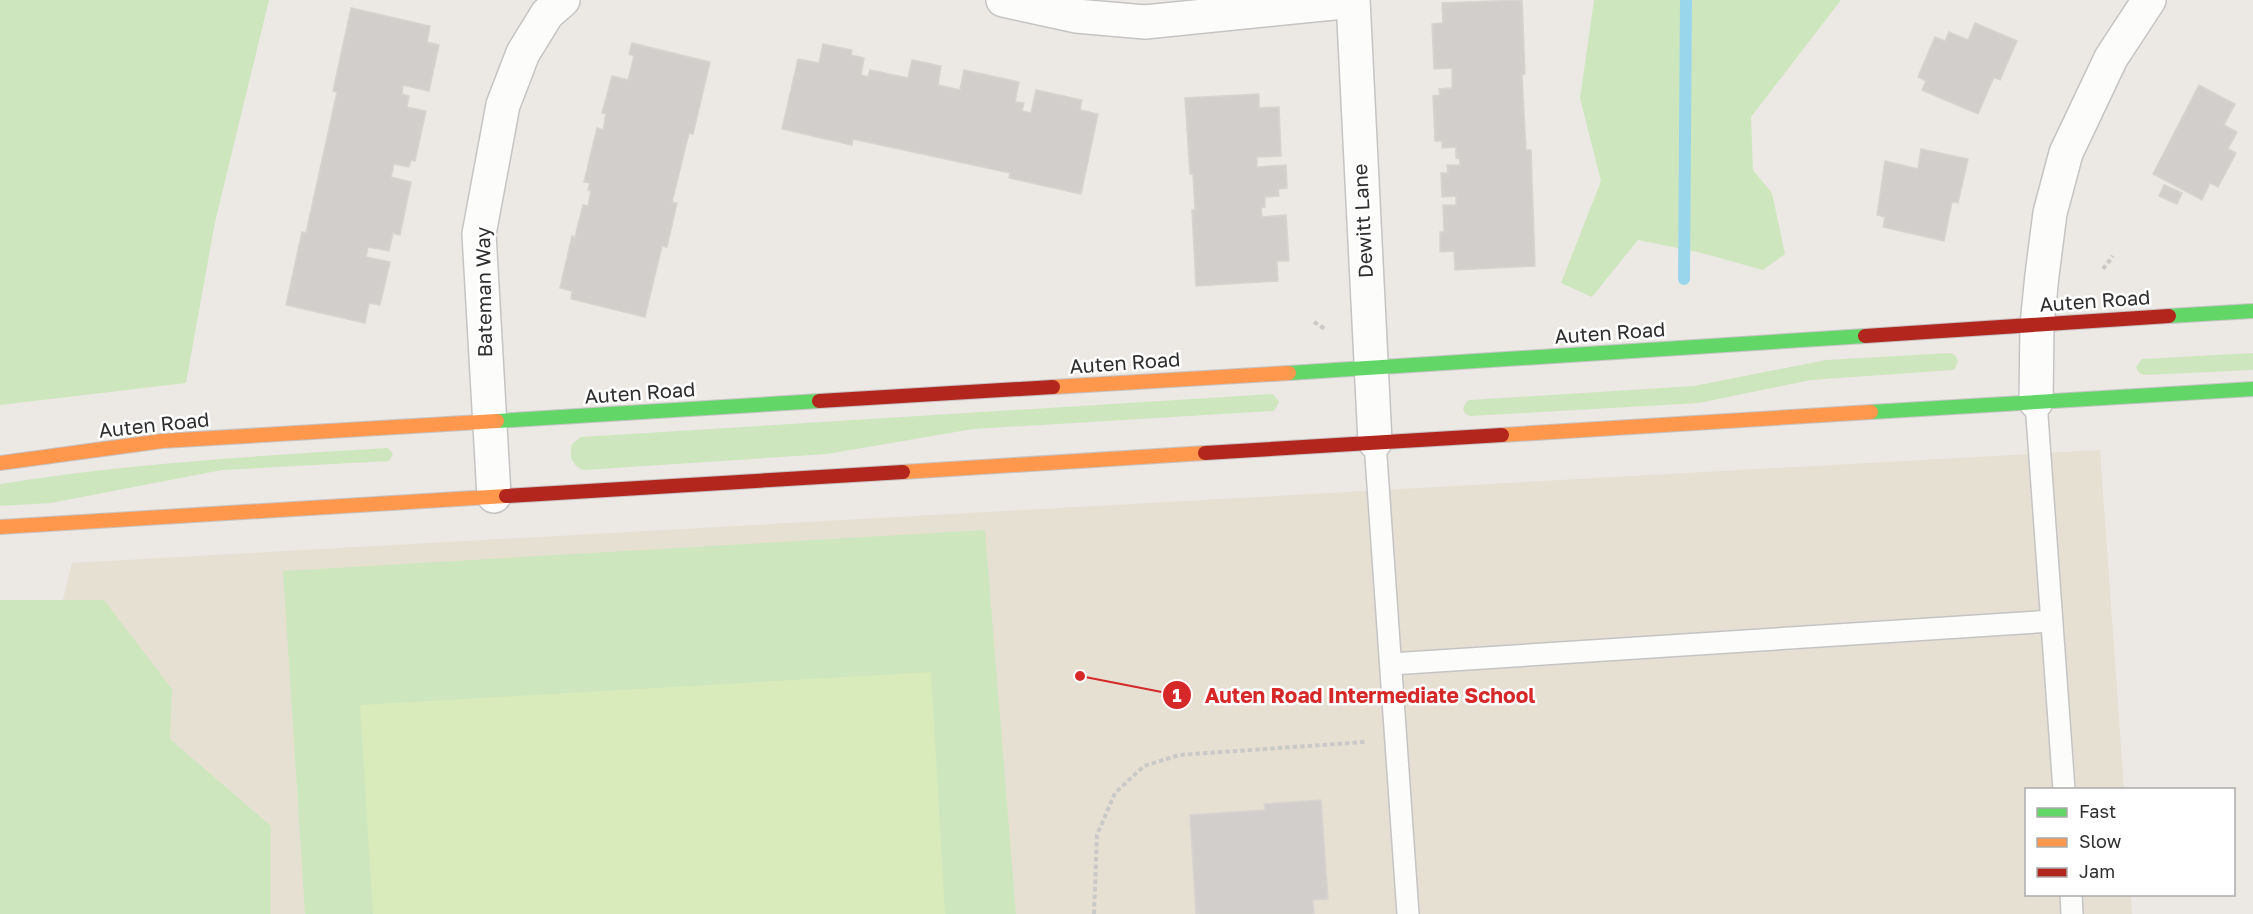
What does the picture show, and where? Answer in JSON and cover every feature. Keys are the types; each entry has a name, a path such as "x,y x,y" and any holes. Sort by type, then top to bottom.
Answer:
{"street":[{"name":"Bateman Way","path":"494,496 480,234 503,105 523,53 547,14 563,0"},
{"path":"1003,0 1076,16 1145,22 1353,1"},
{"path":"2036,402 2037,325 2050,213 2066,153 2111,58 2149,0"},
{"name":"Dewitt Lane","path":"1353,1 1375,442"},
{"name":"Auten Road","path":"0,463 162,441 1371,368 2253,311"},
{"path":"0,527 2253,389"}],"lane":[{"path":"2036,402 2064,788"},
{"path":"1375,442 1408,914"},
{"path":"1391,664 2052,621"},
{"path":"2071,896 2072,914"}],"path":[{"path":"2103,269 2113,256"},
{"path":"1314,322 1324,329"},
{"path":"1094,914 1097,835 1115,793 1144,766 1179,755 1396,740"}],"shaded area":[{"path":"2100,450 2124,788 2025,788 2025,896 2131,896 2132,914 0,914 0,854 72,563"}],"green space":[{"path":"0,0 269,0 215,222 186,383 0,405"},
{"path":"1594,0 1841,0 1751,117 1753,170 1772,193 1785,254 1763,270 1698,252 1638,240 1592,297 1561,283 1601,181 1580,98"},
{"path":"1950,353 1955,355 1958,361 1955,369 1952,370 1811,380 1699,403 1471,416 1465,414 1463,408 1470,400 1694,386 1826,360"},
{"path":"2253,353 2253,370 2144,375 2139,373 2136,367 2142,359"},
{"path":"1273,394 1279,402 1274,411 973,429 827,454 584,470 576,466 571,457 572,444 581,437"},
{"path":"388,448 393,454 389,461 222,470 51,503 0,506 0,484 194,461"},
{"path":"985,530 1016,914 305,914 283,571"},
{"path":"0,600 104,600 172,689 170,739 271,826 271,914 0,914"},
{"path":"931,672 945,914 373,914 360,705"}],"building":[{"path":"1522,0 1525,74 1522,75 1526,150 1531,150 1535,266 1455,270 1454,251 1440,252 1440,232 1444,232 1443,205 1456,205 1456,196 1442,197 1441,173 1448,173 1447,165 1460,165 1459,157 1456,158 1456,147 1442,148 1442,141 1435,141 1433,96 1440,95 1439,89 1452,88 1452,68 1434,69 1432,24 1443,23 1442,3"},
{"path":"351,8 430,26 427,42 439,45 429,91 403,85 402,94 409,96 407,107 426,111 415,161 411,160 409,167 394,164 391,177 411,182 400,235 393,233 389,251 368,247 366,257 390,262 380,305 369,303 365,323 286,305 302,232 306,233 337,92 333,91"},
{"path":"1975,23 2017,41 2000,80 1994,77 1978,114 1922,90 1926,81 1918,77 1935,37 1945,41 1949,32 1968,40"},
{"path":"632,43 710,62 693,134 689,133 672,202 677,203 667,247 662,246 645,317 571,299 572,291 560,288 572,236 575,237 583,205 588,206 590,183 584,182 597,128 603,130 606,114 602,113 612,76 628,80 634,56 629,54"},
{"path":"823,44 852,50 851,55 864,58 861,75 868,77 870,70 908,78 912,60 941,66 938,85 960,90 964,70 1019,82 1015,102 1024,103 1022,111 1031,113 1036,90 1082,100 1080,110 1098,114 1081,194 1009,178 1010,173 853,139 852,145 782,129 798,59 819,63"},
{"path":"2199,85 2235,104 2224,125 2237,132 2228,149 2236,153 2218,187 2210,183 2202,200 2153,174"},
{"path":"1259,94 1259,108 1279,107 1281,156 1257,157 1257,167 1286,165 1287,188 1278,189 1279,196 1265,197 1265,207 1261,208 1262,217 1286,215 1289,261 1277,261 1278,281 1196,286 1192,210 1195,210 1193,174 1190,174 1185,98"},
{"path":"1921,149 1968,159 1958,203 1952,202 1944,241 1883,227 1885,217 1877,215 1885,161 1918,169"},
{"path":"2164,185 2182,193 2177,204 2159,196"},
{"path":"1321,800 1328,899 1313,900 1314,914 1196,914 1190,815 1265,810 1264,804"}],"waterway":[{"path":"1684,279 1686,0"}],"traffic: fast":[{"path":"2169,316 2253,311"},
{"path":"1289,373 1865,336"},
{"path":"1871,412 2253,389"},
{"path":"497,421 819,401"}],"traffic: slow":[{"path":"1053,387 1289,373"},
{"path":"1502,435 1871,412"},
{"path":"0,463 162,441 497,421"},
{"path":"903,472 1205,453"},
{"path":"0,527 506,496"}],"traffic: jam":[{"path":"1865,336 2169,316"},
{"path":"819,401 1053,387"},
{"path":"1205,453 1502,435"},
{"path":"506,496 903,472"}],"place":[{"name":"Auten Road Intermediate School","path":"1080,676"}]}
